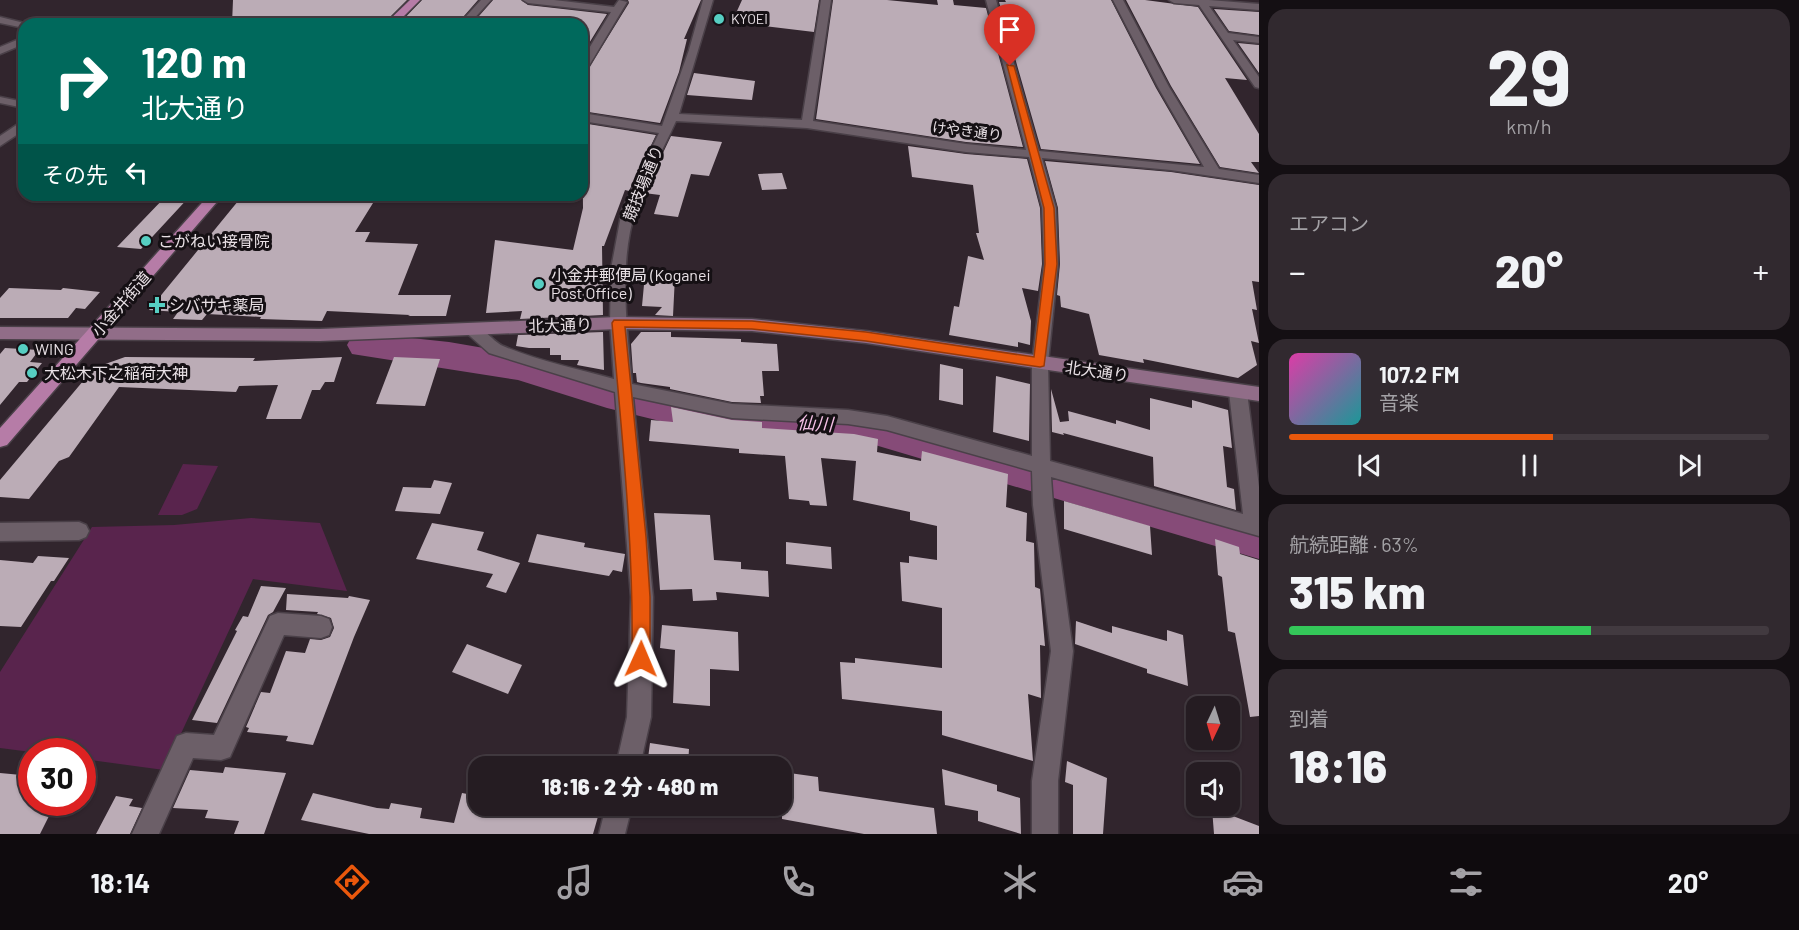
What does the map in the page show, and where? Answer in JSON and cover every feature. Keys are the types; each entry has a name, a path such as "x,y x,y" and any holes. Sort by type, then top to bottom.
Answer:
{"main road":[{"path":"396,18 415,0"},
{"name":"小金井街道","path":"0,440 211,201"}],"street":[{"path":"470,18 486,0"},
{"path":"528,0 621,5 588,59"},
{"name":"競技場通り","path":"630,756 639,717 642,597 618,323 618,269 626,221 638,189 672,117 708,0"},
{"path":"807,124 826,0"},
{"path":"991,0 1049,208 1051,264 1040,363 1042,473 1043,505 1062,651 1045,781 1045,834"},
{"path":"1118,0 1171,101 1214,172"},
{"path":"1174,0 1259,7"},
{"path":"1201,2 1259,85"},
{"path":"0,20 18,24"},
{"path":"1226,36 1259,40"},
{"path":"0,51 18,43"},
{"path":"1239,57 1259,60"},
{"path":"0,100 18,104"},
{"name":"けやき通り","path":"672,117 807,124 966,148 1214,172 1259,179"},
{"path":"588,118 665,130"},
{"path":"0,142 18,128"},
{"name":"北大通り","path":"0,333 320,335 618,323 752,325 866,337 1259,394"},
{"path":"470,329 495,349 626,398 680,403 734,412 860,417 1042,473 1257,526 1238,392"},
{"path":"0,532 79,531"},
{"path":"145,834 186,745 221,748 278,624 321,627"},
{"path":"612,834 616,816"}],"shaded area":[{"path":"183,464 218,466 197,509 182,515 158,515"},
{"path":"251,518 320,523 347,591 253,579 164,770 96,761 96,738 18,738 18,750 0,748 0,672 92,527 174,525"}],"building":[{"path":"233,0 407,0 389,18 232,18"},
{"path":"422,0 478,0 462,18 405,18"},
{"path":"493,0 521,0 528,5 607,14 588,45 588,18 477,18"},
{"path":"628,0 701,0 684,39 687,39 679,72 660,123 588,112 588,69 629,3"},
{"path":"742,0 819,0 814,32 732,22"},
{"path":"833,0 887,0 938,5 937,0 953,0 954,5 986,8 1023,147 966,142 816,119"},
{"path":"1005,0 1111,0 1156,88 1200,164 1041,149 999,2 1006,2"},
{"path":"1126,0 1145,0 1198,7 1247,80 1225,78 1259,134 1259,162 1251,162 1259,173 1220,167 1171,86"},
{"path":"1214,9 1259,12 1259,35 1229,31"},
{"path":"1238,43 1259,45 1259,73"},
{"path":"694,73 755,81 752,100 687,95"},
{"path":"588,124 656,135 629,191 625,190 604,246 602,246 603,315 520,319 522,311 486,313 495,240 573,250 583,201 588,201"},
{"path":"671,136 722,142 709,176 691,174 678,217 654,214 660,195 644,193"},
{"path":"908,146 1027,159 1040,208 1042,264 1038,291 1022,288 1031,321 1030,345 1018,342 1018,347 949,335 954,306 959,307 968,256 984,260 976,233 979,233 973,185 912,177"},
{"path":"1045,161 1171,172 1259,185 1259,282 1252,281 1257,310 1252,309 1259,343 1251,341 1257,365 1238,378 1143,359 1144,363 1099,355 1089,314 1061,307 1060,296 1057,295 1060,264 1058,208"},
{"path":"782,173 787,189 762,190 758,174"},
{"path":"161,201 185,201 141,249 117,247"},
{"path":"238,201 374,201 355,232 370,232 365,242 418,244 398,295 451,295 446,316 327,311 322,321 207,314 202,320 173,319 178,312 149,310"},
{"path":"645,274 675,276 673,316 655,315 662,307 642,306"},
{"path":"9,288 61,290 63,288 100,292 85,309 76,308 68,318 0,318 0,298"},
{"path":"603,332 604,370 577,365 579,360 561,360 561,355 550,355 550,348 516,346 518,335"},
{"path":"641,332 671,332 671,337 741,339 741,342 777,344 779,371 762,371 764,396 760,396 761,403 732,402 670,389 670,387 637,382 636,373 633,373 631,344"},
{"path":"5,348 39,350 30,362 42,363 27,382 19,382 0,405 0,354"},
{"path":"125,357 255,358 253,361 342,357 334,382 325,382 320,390 312,390 301,419 266,419 278,385 239,386 236,392 119,387 69,457 59,461 29,499 0,497 0,480 94,368"},
{"path":"394,357 440,359 425,406 376,404"},
{"path":"940,364 963,369 963,405 939,400"},
{"path":"996,376 1030,384 1029,441 993,432"},
{"path":"1051,389 1060,422 1069,421 1068,411 1116,424 1116,420 1150,430 1150,398 1192,408 1192,400 1228,410 1232,448 1223,446 1227,487 1234,489 1236,510 1154,486 1153,457 1052,432"},
{"path":"671,407 732,420 762,422 762,428 854,434 878,439 877,452 921,461 922,451 1008,474 1006,507 1027,513 1026,541 1034,543 1035,587 1040,589 1045,646 1040,645 1041,698 1028,694 1033,761 942,735 942,711 842,699 840,662 855,663 855,658 942,668 942,608 902,601 900,562 909,563 909,556 937,560 937,526 910,520 910,512 853,500 856,461 821,458 827,506 810,505 809,501 789,499 785,456 739,453 739,449 649,441 651,420 673,422"},
{"path":"434,480 452,483 440,514 395,511 403,487 431,488"},
{"path":"1064,501 1150,526 1152,555 1064,529"},
{"path":"654,513 710,515 714,560 741,562 741,569 768,571 769,597 716,592 717,600 693,601 692,589 660,590"},
{"path":"432,523 484,532 477,550 520,563 506,593 486,587 493,574 416,559"},
{"path":"537,534 585,543 584,547 625,554 622,572 613,570 609,576 528,562"},
{"path":"1215,539 1239,547 1240,554 1259,560 1259,716 1250,717 1235,633 1228,631 1222,577 1218,575"},
{"path":"786,542 831,547 832,569 786,564"},
{"path":"38,556 69,558 21,627 0,626 0,560 33,563"},
{"path":"261,586 286,588 273,612 268,615 217,723 192,720 237,631 235,630 243,616 248,617"},
{"path":"287,594 348,598 349,596 370,600 313,745 286,741 288,736 247,732 249,728 246,727 261,692 270,693 286,651 305,653 310,639 321,640 330,637 334,628 331,618 317,614 318,612 286,610"},
{"path":"1076,621 1112,633 1112,626 1167,641 1167,630 1183,635 1188,686 1147,673 1147,669 1075,644"},
{"path":"662,625 738,632 739,671 710,669 710,706 673,703 675,650 660,648"},
{"path":"467,644 522,665 508,694 452,672"},
{"path":"650,743 689,749 689,756 648,756"},
{"path":"1067,761 1107,778 1103,834 1073,834 1073,785 1065,782"},
{"path":"225,767 286,773 264,834 234,834 239,821 205,818 208,810 173,808 190,770 223,773"},
{"path":"942,769 997,785 997,791 1020,798 1021,834 978,821 978,811 945,805"},
{"path":"0,773 18,775 18,816 49,816 40,834 0,834"},
{"path":"792,773 818,777 819,791 934,808 937,834 864,834 782,819 782,816 792,816"},
{"path":"313,793 377,808 389,809 391,803 422,808 420,818 454,823 462,793 468,794 468,816 598,816 593,834 369,834 301,820"},
{"path":"116,796 133,799 129,806 142,808 130,834 96,834"},
{"path":"1213,816 1233,816 1259,826 1259,834 1214,834"}],"waterway":[{"name":"仙川","path":"364,345 449,355 519,367 607,394 709,418 865,427 1259,540"}],"place":[{"name":"KYOEI","path":"719,19"},
{"name":"こがねい接骨院","path":"146,241"},
{"name":"小金井郵便局 (Koganei Post Office)","path":"539,284"},
{"name":"シバサキ薬局","path":"157,305"},
{"name":"WING","path":"23,349"},
{"name":"大松木下之稲荷大神","path":"32,373"}],"route":[{"path":"641,659 642,597 638,537 618,323 752,325 866,337 1040,363 1051,264 1049,208 1010,66"}]}
